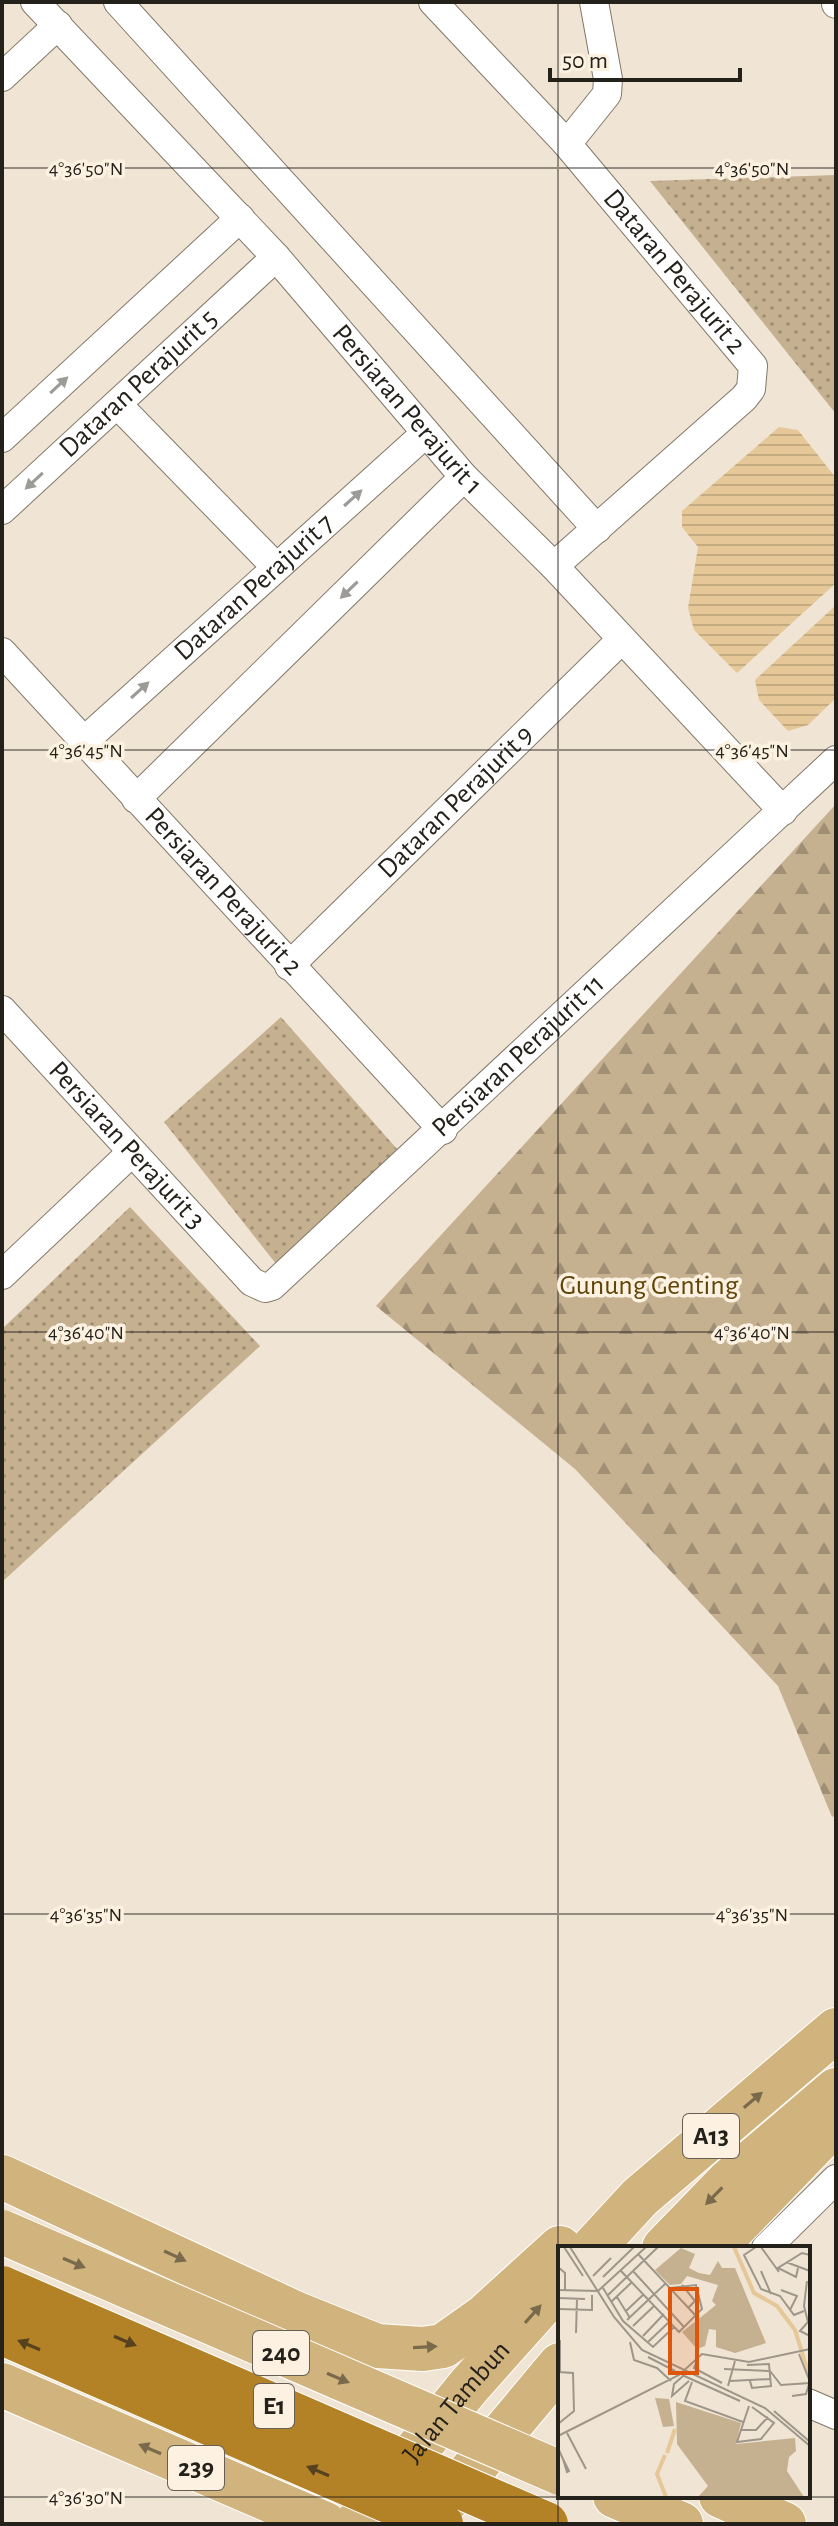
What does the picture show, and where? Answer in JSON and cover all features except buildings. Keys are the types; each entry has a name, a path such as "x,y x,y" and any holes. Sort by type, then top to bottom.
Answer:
{"highway":[{"name":"E1","path":"2,2288 546,2524"},
{"name":"E1","path":"2,2333 441,2524"}],"main road":[{"name":"A13","path":"595,2246 640,2197 836,2030"},
{"name":"A13","path":"666,2246 728,2182 836,2090"},
{"path":"716,2246 836,2123"},
{"path":"2,2177 297,2314 377,2346 423,2349 443,2346 484,2317 558,2250"},
{"path":"562,2246 591,2220 640,2197"},
{"name":"240","path":"2,2232 558,2472"},
{"name":"Jalan Tambun","path":"356,2524 469,2386 558,2286"},
{"name":"Jalan Tambun","path":"427,2524 558,2367"},
{"name":"239","path":"2,2385 325,2524"},
{"path":"620,2498 681,2524"},
{"path":"726,2498 784,2524"}],"street":[{"name":"Persiaran Perajurit 1","path":"35,2 276,257 464,477 554,566 783,811"},
{"name":"Persiaran Perajurit 1","path":"118,2 597,529"},
{"name":"Dataran Perajurit 2","path":"433,2 567,144 747,356 754,378 744,398 554,566"},
{"path":"567,144 607,94 608,79 594,2"},
{"path":"2,77 58,25"},
{"name":"Dataran Perajurit 5","path":"2,438 240,218"},
{"name":"Dataran Perajurit 5","path":"2,510 276,257"},
{"path":"117,404 276,567"},
{"name":"Dataran Perajurit 7","path":"82,743 426,433"},
{"path":"136,799 464,477"},
{"name":"Dataran Perajurit 9","path":"289,966 621,640"},
{"name":"Persiaran Perajurit 2","path":"2,652 82,743 443,1130"},
{"name":"Persiaran Perajurit 11","path":"252,1282 265,1288 278,1283 836,760"},
{"name":"Persiaran Perajurit 3","path":"2,1010 252,1282"},
{"path":"2,1275 131,1153"},
{"path":"768,2246 836,2179"},
{"path":"810,2404 836,2415"}],"green space":[{"path":"836,175 836,414 650,181"},
{"name":"Gunung Genting","path":"836,804 836,1815 832,1817 778,1686 575,1469 376,1306"},
{"path":"281,1017 397,1149 277,1265 164,1122"},
{"path":"130,1207 260,1346 2,1582 2,1329"}],"shaded area":[{"path":"779,427 798,430 836,478 836,583 737,673 694,630 688,608 698,547 682,527 682,511"},
{"path":"836,605 836,698 808,725 788,731 759,700 755,680"}]}
